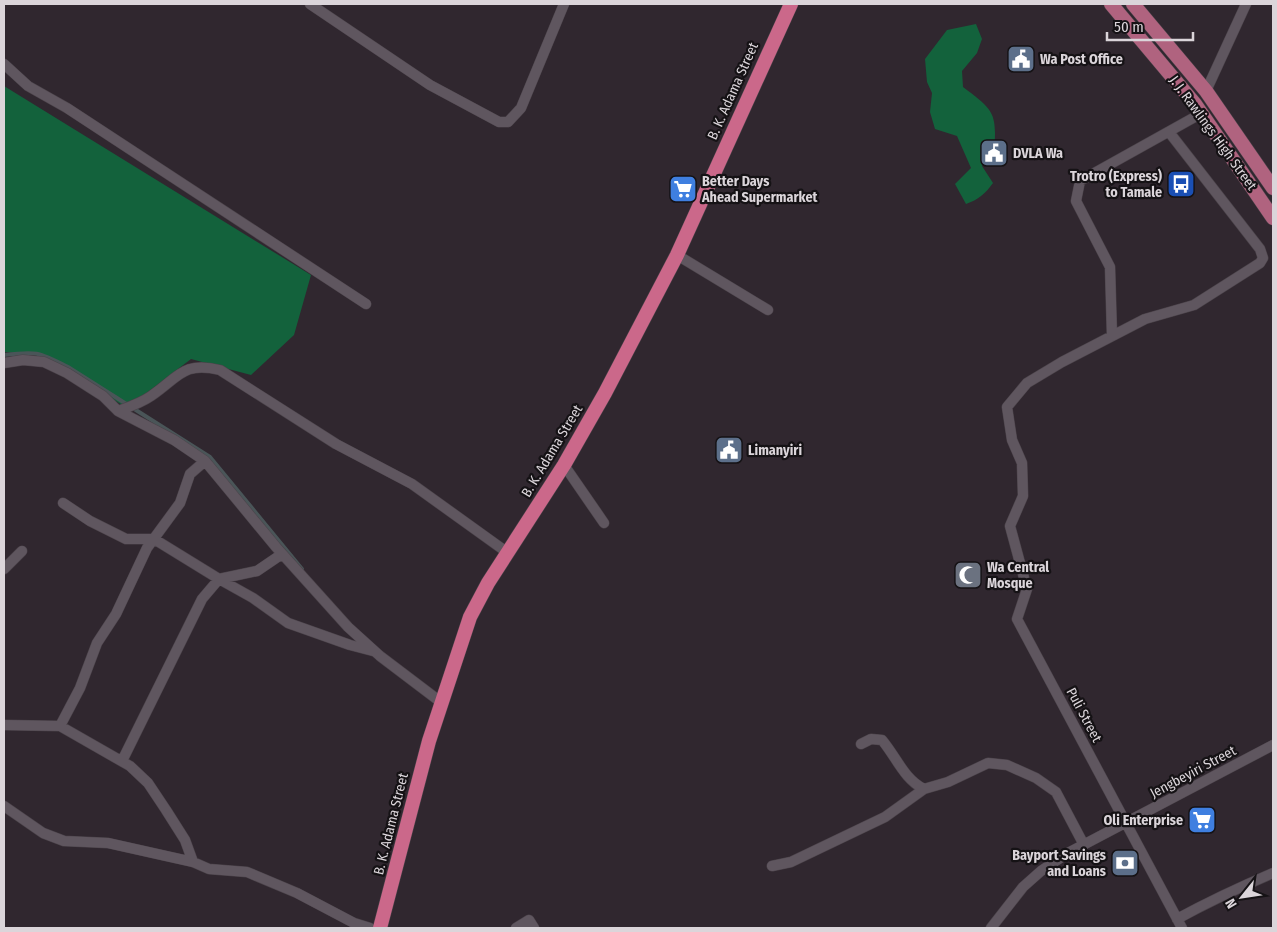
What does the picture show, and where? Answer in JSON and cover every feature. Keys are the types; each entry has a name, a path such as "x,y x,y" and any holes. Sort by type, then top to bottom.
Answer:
{"highway":[{"name":"B. K. Adama Street","path":"380,928 429,741 470,617 488,583 564,464 605,393 677,255 791,4"}],"main road":[{"name":"J. J. Rawlings High Street","path":"1111,4 1202,113 1273,218"},
{"name":"J. J. Rawlings High Street","path":"1133,4 1206,91 1273,188"}],"street":[{"path":"310,4 430,84 499,122 508,122 521,108 564,4"},
{"path":"1206,91 1246,4"},
{"path":"4,64 28,86 67,108 366,304"},
{"path":"1169,132 1260,249 1263,258 1260,263 1194,305 1145,319 1112,336 1110,267 1076,201 1080,181 1202,113"},
{"path":"677,255 768,310"},
{"name":"Puli Street","path":"1112,336 1026,383 1007,406 1012,440 1022,463 1023,496 1010,526 1027,589 1017,619 1179,924"},
{"path":"4,363 23,360 44,362 67,373 126,408 205,461 329,608 375,652 442,703"},
{"path":"126,408 149,398 190,368 202,366 220,370 336,444 412,484 508,553"},
{"path":"60,726 80,688 97,643 116,614 147,548 180,503 190,474 205,461"},
{"path":"564,464 604,523"},
{"path":"63,502 90,521 126,539 154,539 253,598 288,622 350,645 375,652"},
{"path":"4,569 22,551"},
{"path":"122,762 202,600 219,579 257,571 282,554"},
{"path":"4,725 60,726 122,762 148,784 186,840 193,862"},
{"path":"861,744 871,739 882,740 911,782 924,789"},
{"name":"Jengbeyiri Street","path":"991,928 1023,887 1040,871 1084,845 1273,746"},
{"path":"772,866 791,862 884,817 924,789 948,782 988,763 1007,765 1036,778 1056,792 1084,845"},
{"path":"4,806 43,833 64,841 108,843 193,862 209,868 247,872 297,893 354,923 370,928"},
{"path":"1179,924 1215,898 1225,896 1273,873"},
{"path":"516,928 529,920 534,928"}],"green space":[{"path":"976,24 982,39 977,53 962,71 963,87 982,102 992,114 995,129 994,153 987,157 982,166 993,183 981,196 966,204 955,184 971,168 957,136 935,129 930,112 932,93 927,82 925,59 947,30"},
{"path":"4,86 311,275 294,335 251,375 191,359 127,408 43,355 4,352"}],"waterway":[{"path":"4,355 31,353 58,362 210,457 302,569"}],"place":[{"name":"Wa Post Office","path":"1021,59"},
{"name":"DVLA Wa","path":"994,153"},
{"name":"Trotro (Express) to Tamale","path":"1181,184"},
{"name":"Better Days Ahead Supermarket","path":"683,189"},
{"name":"Limanyiri","path":"729,450"},
{"name":"Wa Central Mosque","path":"968,575"},
{"name":"Oli Enterprise","path":"1202,820"},
{"name":"Bayport Savings and Loans","path":"1125,863"}]}
